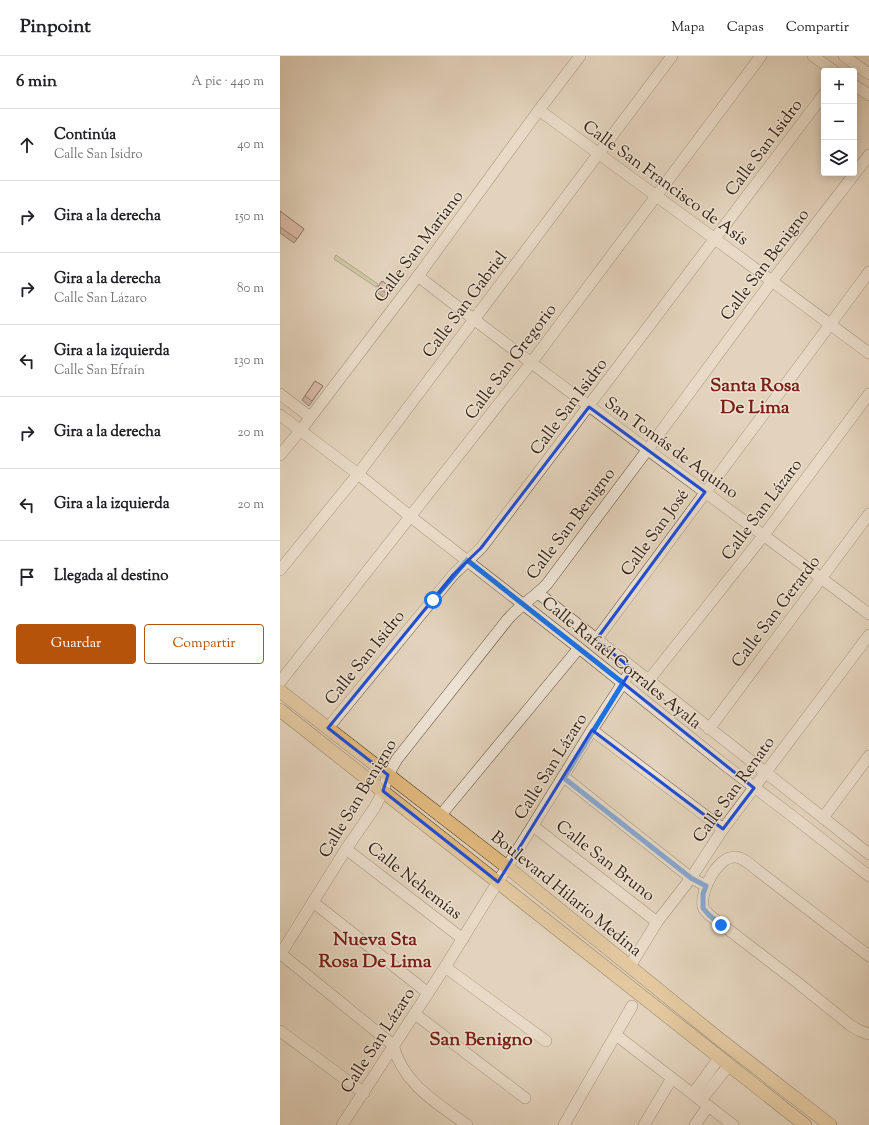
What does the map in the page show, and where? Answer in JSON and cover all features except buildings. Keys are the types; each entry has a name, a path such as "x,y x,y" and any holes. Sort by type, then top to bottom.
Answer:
{"main road":[{"name":"Boulevard Hilario Medina","path":"280,691 507,867 718,1038 830,1125"},
{"name":"Boulevard Hilario Medina","path":"280,710 805,1125"}],"street":[{"name":"Calle San Mariano","path":"280,455 418,276 580,56"},
{"name":"Calle San Gabriel","path":"280,570 358,474 672,56"},
{"name":"Calle San Gregorio","path":"280,682 531,363 761,56"},
{"path":"813,56 830,68"},
{"path":"844,56 855,60 869,74"},
{"path":"857,87 869,95"},
{"name":"Calle San Isidro","path":"328,728 453,575 481,548 821,98"},
{"name":"Calle San Francisco de Asís","path":"539,110 715,238 830,326 869,353"},
{"name":"Calle San Benigno","path":"280,955 346,849 375,807 397,758 508,619 523,604 538,594 648,449 772,281 869,155"},
{"name":"Calle San José","path":"596,640 869,272"},
{"name":"San Tomás de Aquino","path":"418,276 589,407 648,449 869,614"},
{"path":"280,394 310,417"},
{"name":"Calle San Lázaro","path":"648,681 764,535 869,394"},
{"name":"Calle Rafaél Corrales Ayala","path":"280,415 358,474 754,788 869,876"},
{"name":"Calle San Gerardo","path":"709,729 869,514"},
{"name":"Calle Rafaél Corrales Ayala","path":"538,594 869,854"},
{"name":"Calle San Renato","path":"630,966 657,922 691,878 723,829 869,635"},
{"path":"440,816 579,648"},
{"name":"Calle San Lázaro","path":"342,1125 445,967 564,778 592,730 632,669"},
{"path":"592,730 723,829"},
{"path":"823,818 869,756"},
{"path":"564,778 691,878 706,886"},
{"name":"Calle San Bruno","path":"533,826 657,922"},
{"name":"Calle Nehemías","path":"346,849 463,938"},
{"path":"869,956 742,859 737,857 725,859 716,869 706,886 702,901 703,908 708,914 850,1025 869,1034"},
{"path":"703,859 716,869"},
{"path":"313,902 428,993"},
{"path":"280,955 394,1045 397,1058 413,1083 467,1125"},
{"path":"445,967 546,1041"},
{"path":"564,1125 632,1006"},
{"path":"414,1014 525,1098"},
{"path":"280,1031 364,1093"},
{"path":"616,1035 733,1125"},
{"path":"695,1125 701,1100 724,1062"},
{"path":"644,1125 672,1078"}],"highlighted area":[{"path":"589,407 705,492 596,640 632,669 623,683 754,788 723,829 592,730 498,882 383,791 388,775 328,728 453,575 481,548"}],"green space":[{"path":"336,255 378,284 376,287 334,259"}],"district":[{"name":"Santa Rosa De Lima","path":"755,395"},
{"name":"Nueva Sta Rosa De Lima","path":"375,949"},
{"name":"San Benigno","path":"481,1038"}],"route":[{"path":"433,600 467,560 623,683 592,730 564,778 691,878 706,886 702,901 703,908 721,925"}]}
